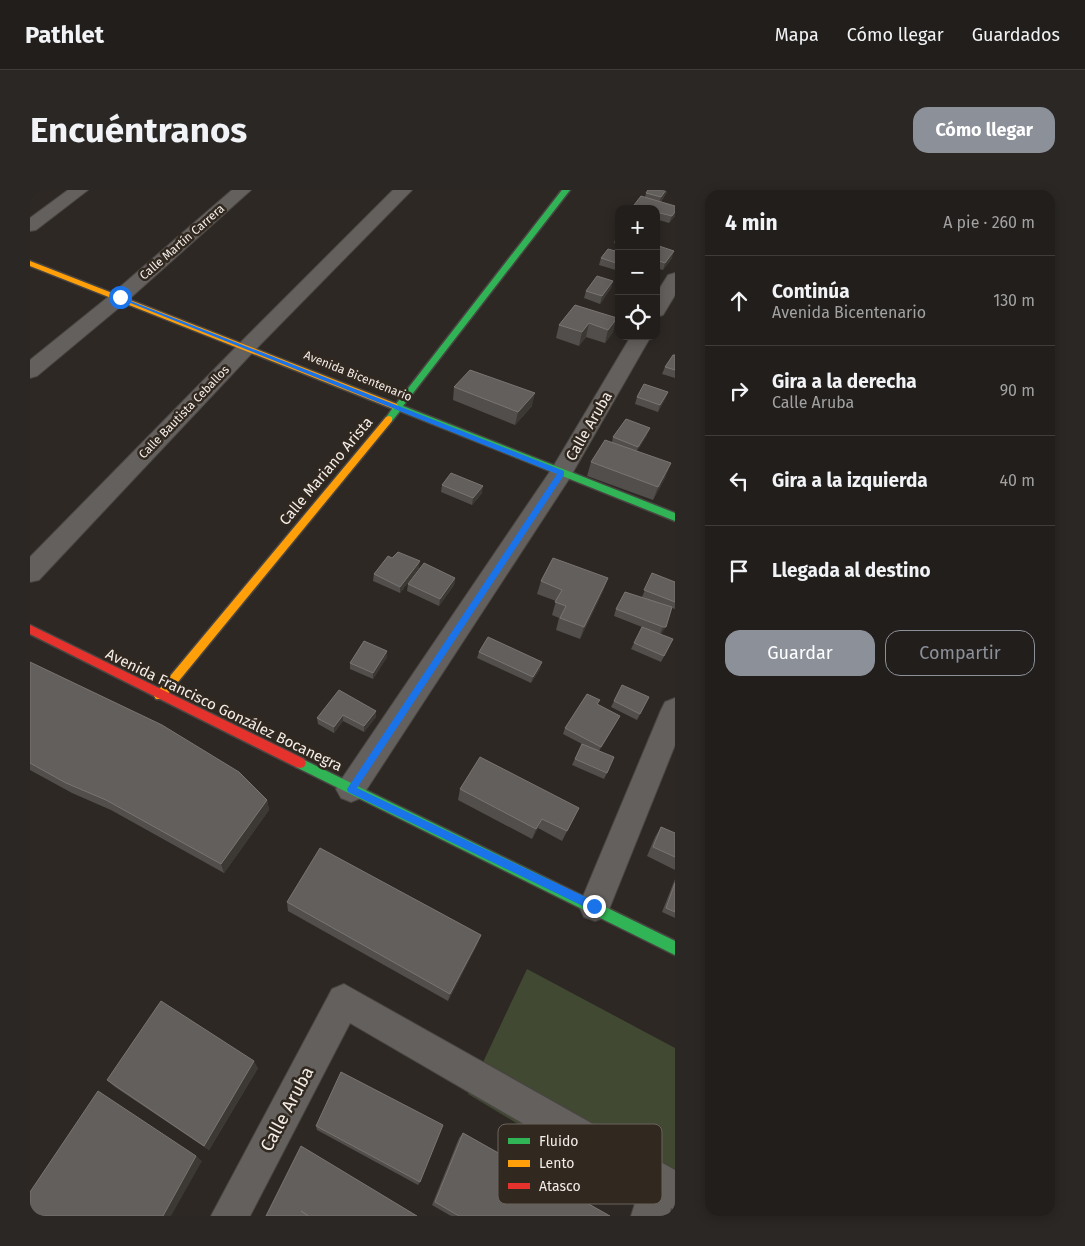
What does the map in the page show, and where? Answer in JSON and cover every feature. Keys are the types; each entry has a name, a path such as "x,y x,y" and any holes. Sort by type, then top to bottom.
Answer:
{"street":[{"path":"30,226 79,190"},
{"name":"Calle Martín Carrera","path":"30,371 120,297 242,190"},
{"name":"Calle Bautista Ceballos","path":"30,573 247,347 403,190"},
{"name":"Calle Mariano Arista","path":"160,696 399,406 566,190"},
{"name":"Avenida Bicentenario","path":"30,262 399,406 561,473 675,517"},
{"path":"660,304 675,279"},
{"name":"Calle Aruba","path":"351,789 561,473 639,340"},
{"name":"Avenida Francisco González Bocanegra","path":"30,629 160,696 594,906 675,948"},
{"path":"594,906 675,710"},
{"name":"Calle Aruba","path":"230,1216 344,1002 544,1124"}],"green space":[{"path":"527,969 675,1048 675,1216 671,1216 651,1204 662,1204 662,1124 518,1124 468,1094"}],"building":[{"path":"648,190 666,190 661,197 646,193"},
{"path":"641,196 675,206 675,212 672,216 660,213 660,205 634,205"},
{"path":"660,246 674,251 665,263 660,261"},
{"path":"608,249 615,251 615,263 601,258"},
{"path":"597,276 613,281 602,296 586,291"},
{"path":"575,305 615,317 615,321 608,330 589,323 582,332 559,325"},
{"path":"673,355 675,355 675,370 665,367"},
{"path":"470,370 535,393 518,412 454,387"},
{"path":"644,384 668,392 660,405 637,397"},
{"path":"626,419 650,428 638,447 613,437"},
{"path":"605,440 671,463 658,487 591,462"},
{"path":"451,473 483,486 473,498 442,485"},
{"path":"398,552 420,561 400,587 374,574 388,556 392,558"},
{"path":"553,558 608,578 584,627 560,618 566,606 555,602 562,590 541,581"},
{"path":"424,563 455,578 440,599 408,584"},
{"path":"652,573 675,582 675,602 644,590"},
{"path":"625,592 672,607 666,627 616,609"},
{"path":"642,627 673,639 664,656 634,643"},
{"path":"488,637 542,662 533,677 479,652"},
{"path":"364,641 387,651 373,673 350,663"},
{"path":"30,662 162,725 239,772 267,800 221,864 106,800 66,783 30,763"},
{"path":"622,685 649,697 640,714 614,701"},
{"path":"339,690 376,711 364,726 343,715 334,727 317,718"},
{"path":"587,694 600,700 597,704 620,716 601,747 565,728"},
{"path":"582,744 614,757 607,773 575,759"},
{"path":"480,757 579,808 567,831 542,819 536,829 460,789"},
{"path":"661,827 675,833 675,857 653,847"},
{"path":"320,848 481,935 450,994 287,902"},
{"path":"675,883 675,912 666,908"},
{"path":"161,1001 254,1061 204,1146 107,1080"},
{"path":"341,1072 443,1125 420,1182 316,1126"},
{"path":"98,1091 196,1156 163,1216 30,1216 30,1192"},
{"path":"463,1133 498,1153 498,1204 589,1204 610,1216 459,1216 435,1202"},
{"path":"301,1146 417,1216 309,1216 301,1211 308,1216 266,1216"}],"traffic: fast":[{"path":"389,419 566,190"},
{"path":"394,406 675,517"},
{"path":"300,763 675,948"}],"traffic: slow":[{"path":"30,263 394,406"},
{"path":"160,696 389,419"}],"traffic: jam":[{"path":"30,629 300,763"}],"route":[{"path":"120,297 399,406 561,473 351,789 594,906"}]}
